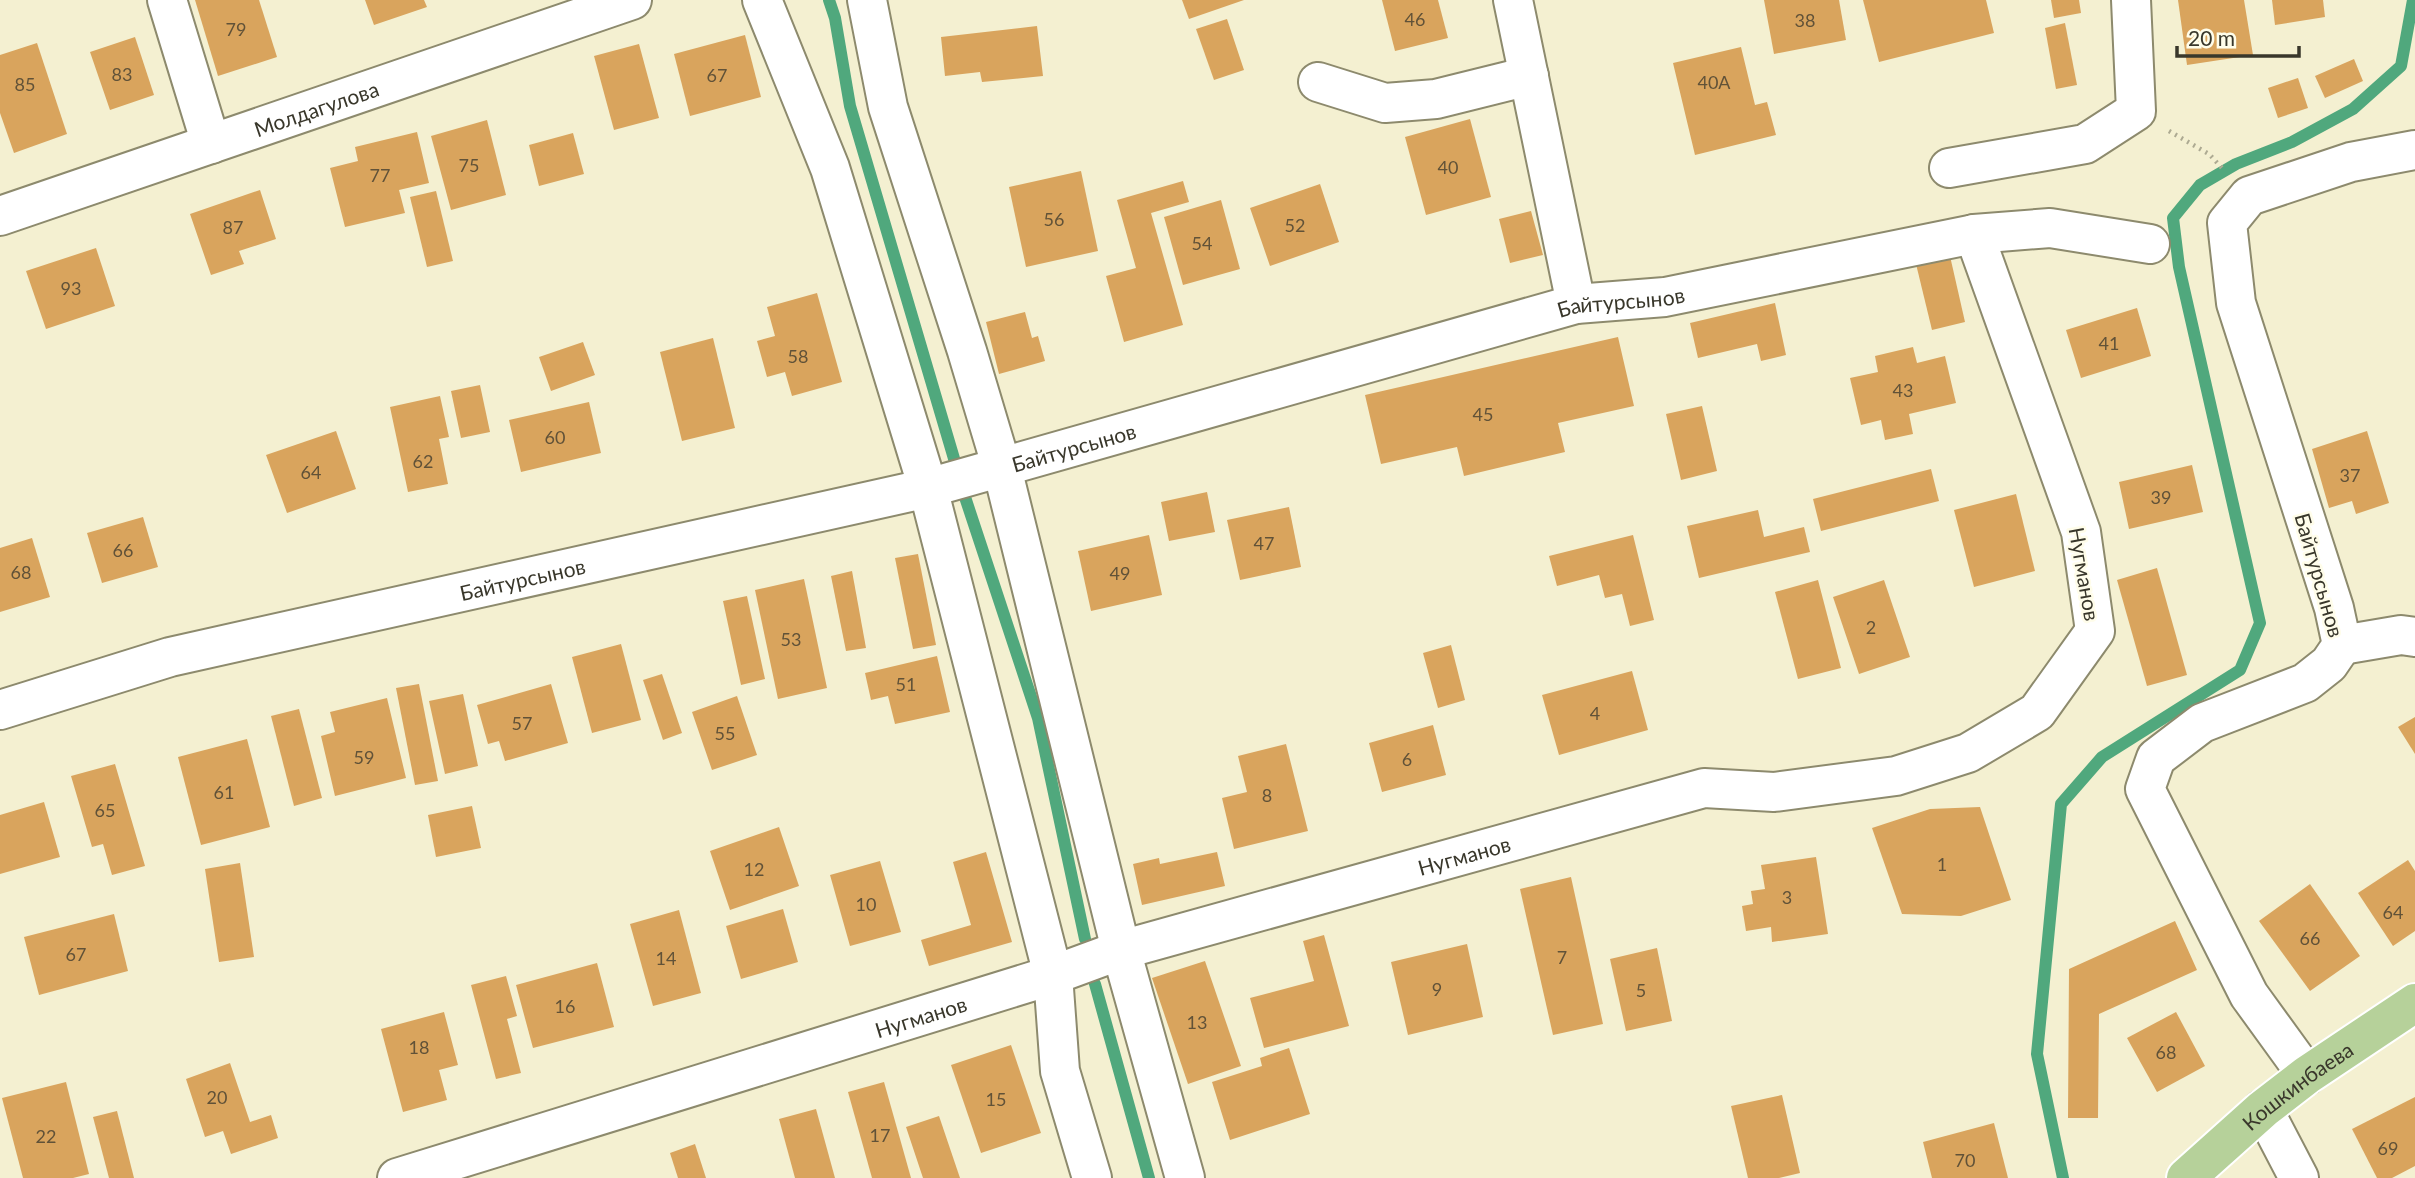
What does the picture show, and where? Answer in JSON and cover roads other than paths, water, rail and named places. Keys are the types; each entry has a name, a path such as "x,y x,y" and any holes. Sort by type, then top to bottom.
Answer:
{"main road":[{"name":"Кошкинбаева","path":"2186,1178 2263,1109 2307,1075 2415,1003"}],"street":[{"path":"167,0 211,144"},
{"name":"Молдагулова","path":"0,216 632,0"},
{"path":"762,0 830,168 928,488 1054,975 1060,1071 1092,1178"},
{"path":"867,0 888,107 1002,468 1121,950 1185,1178"},
{"path":"1513,0 1576,304"},
{"path":"1950,168 2085,145 2136,111 2131,0"},
{"path":"1318,82 1385,103 1436,99 1530,76"},
{"name":"Байтурсынов","path":"2307,1075 2249,995 2145,789 2155,758 2202,723 2305,684 2329,664 2342,645 2334,608 2236,303 2227,223 2249,197 2351,162 2415,150"},
{"name":"Байтурсынов","path":"0,710 170,657 928,488 1576,304 1665,297 1974,234 2050,228 2150,244"},
{"name":"Нугманов","path":"397,1178 1054,975 1121,950 1704,788 1774,792 1896,776 1968,753 2036,712 2095,631 2081,533 1974,234"},
{"path":"2342,645 2401,635 2415,637"},
{"path":"2263,1109 2299,1178"}],"waterway":[{"path":"829,0 835,18 850,106 955,462"},
{"path":"2063,1178 2037,1054 2061,804 2102,757 2240,670 2260,623 2179,267 2173,218 2200,185 2236,164 2292,142 2353,109 2401,66 2413,0"},
{"path":"964,494 1038,718 1085,939"},
{"path":"1095,984 1149,1178"}]}
